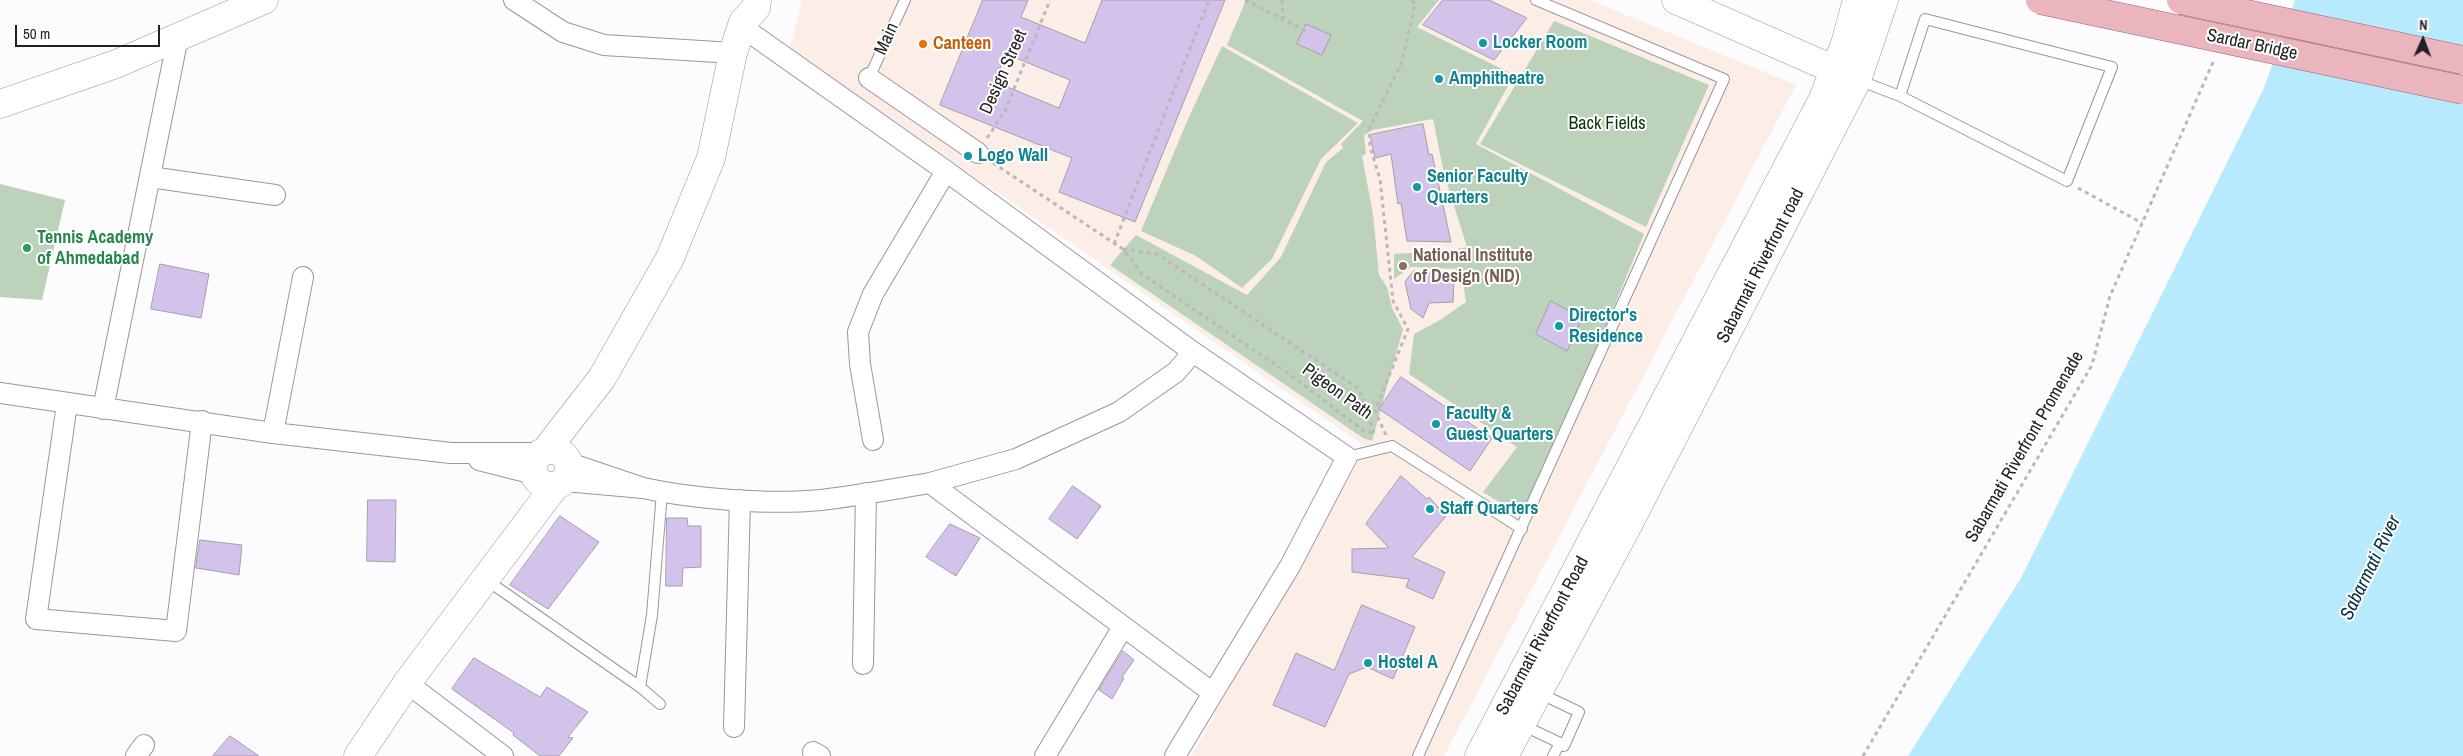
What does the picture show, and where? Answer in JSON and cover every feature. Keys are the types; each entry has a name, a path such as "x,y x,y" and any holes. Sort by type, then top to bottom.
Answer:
{"main road":[{"name":"Sardar Bridge","path":"2040,0 2463,90"},
{"name":"Sardar Bridge","path":"2181,0 2463,60"}],"street":[{"path":"0,104 116,64 264,0"},
{"path":"514,0 563,32 604,45 733,52"},
{"path":"1676,0 1846,76"},
{"name":"Sabarmati Riverfront road","path":"1846,76 1857,0"},
{"name":"Sabarmati Riverfront road","path":"1617,521 1884,0"},
{"path":"358,756 407,683 490,571 552,468 670,258 707,167 744,12 946,171 1193,352 1347,457 1290,566 1175,756"},
{"path":"103,409 178,37"},
{"path":"869,78 978,153"},
{"path":"873,440 860,364 858,332 873,294 946,171"},
{"path":"150,177 275,195"},
{"path":"272,433 303,277"},
{"path":"0,393 272,433 451,453 552,468 652,490 740,500 820,500 930,484 1016,459 1119,412 1176,372 1193,352"},
{"path":"67,404 36,619 176,631 202,422"},
{"path":"930,484 1213,693"},
{"path":"863,664 866,493"},
{"path":"734,727 740,500"},
{"name":"Sabarmati Riverfront Road","path":"1504,756 1538,692 1617,521"},
{"name":"Sabarmati Riverfront Road","path":"1479,756 1617,521"},
{"path":"1045,756 1123,626"},
{"path":"407,683 503,756"}],"lane":[{"name":"Main","path":"869,78 905,0"},
{"path":"1418,756 1724,79 1536,0"},
{"path":"1846,76 1900,96 2067,181 2112,67 1925,19 1900,96"},
{"path":"1347,457 1392,446 1522,528"},
{"path":"640,687 652,614 652,490"},
{"path":"490,571 660,704"},
{"path":"1521,725 1564,746 1579,712 1538,692"},
{"path":"1553,756 1560,744"}],"path":[{"name":"Design Street","path":"978,153 1005,111 1050,0"},
{"path":"1114,244 1209,0"},
{"path":"1245,0 1256,8 1283,18 1308,32"},
{"path":"1282,0 1283,18"},
{"path":"1386,442 1385,434 1375,411 1408,329 1393,301 1380,179 1370,147 1369,129 1402,62 1415,4 1412,0"},
{"name":"Sabarmati Riverfront Promenade","path":"1863,756 2092,365 2110,296 2216,53"},
{"name":"Pigeon Path","path":"978,153 1114,244 1123,249 1157,254 1359,389 1374,433 1365,432 1292,376 1142,274 1123,249"},
{"path":"2067,181 2142,223"}],"shaded area":[{"name":"National Institute of Design (NID)","path":"802,0 1590,0 1796,85 1444,756 1191,756 1366,447 790,49"}],"green space":[{"path":"1246,0 1439,0 1417,27 1514,75 1476,144 1644,234 1526,519 1483,492 1517,447 1409,374 1414,334 1440,320 1466,302 1461,269 1411,267 1394,279 1394,254 1424,252 1425,255 1467,247 1444,174 1433,119 1373,130 1364,135 1366,154 1362,156 1373,214 1379,275 1387,287 1392,308 1403,329 1372,441 1363,438 1110,265 1136,235 1247,295 1281,257 1326,162 1343,148 1341,144 1363,121 1227,45"},
{"name":"Back Fields","path":"1554,21 1709,85 1646,227 1480,144"},
{"path":"1222,46 1358,123 1321,159 1272,259 1242,288 1196,256 1141,231 1188,119"},
{"name":"Tennis Academy of Ahmedabad","path":"0,184 65,200 42,300 0,297"}],"water":[{"name":"Sabarmati River","path":"2295,0 2463,0 2463,756 1908,756 2021,578 2264,88"}],"building":[{"path":"983,0 1028,0 1021,17 1085,43 1102,0 1225,0 1135,222 1059,192 1072,158 940,105","holes":["1006,54 1070,80 1059,108 995,82"]},
{"name":"Locker Room","path":"1443,0 1489,0 1527,18 1494,60 1423,25"},
{"path":"1306,24 1331,35 1322,55 1297,44"},
{"name":"Senior Faculty Quarters","path":"1423,124 1429,155 1432,154 1451,242 1407,241 1401,203 1398,204 1391,154 1375,158 1370,135"},
{"path":"160,264 209,274 201,318 151,309"},
{"path":"1414,271 1454,277 1453,302 1429,303 1423,318 1411,309 1405,282"},
{"name":"Director's Residence","path":"1551,301 1582,318 1567,351 1536,334"},
{"name":"Faculty & Guest Quarters","path":"1401,377 1492,438 1470,471 1379,409"},
{"path":"1401,476 1427,499 1429,497 1446,516 1412,557 1445,572 1433,599 1406,587 1409,579 1352,572 1352,549 1389,548 1366,524"},
{"path":"1073,486 1101,506 1077,539 1049,519"},
{"path":"368,500 396,500 395,562 367,561"},
{"path":"560,516 599,542 548,609 510,585"},
{"path":"667,518 687,518 688,526 701,526 701,567 683,568 682,586 666,586"},
{"path":"950,524 980,538 956,576 926,557"},
{"path":"200,540 242,545 239,575 196,568"},
{"name":"Hostel A","path":"1362,605 1415,627 1393,679 1367,667 1349,674 1325,727 1273,705 1296,653 1334,670"},
{"path":"1123,651 1134,660 1122,677 1124,678 1112,699 1099,690"},
{"path":"474,658 540,697 547,687 588,712 568,737 573,738 559,756 540,756 513,735 514,733 452,689"},
{"path":"230,736 259,756 213,756"}],"place":[{"name":"Locker Room","path":"1483,43"},
{"name":"Canteen","path":"923,44"},
{"name":"Amphitheatre","path":"1439,79"},
{"name":"Logo Wall","path":"968,156"},
{"name":"Senior Faculty Quarters","path":"1417,187"},
{"name":"Tennis Academy of Ahmedabad","path":"27,248"},
{"name":"National Institute of Design (NID)","path":"1403,266"},
{"name":"Director's Residence","path":"1559,326"},
{"name":"Faculty & Guest Quarters","path":"1436,424"},
{"name":"Staff Quarters","path":"1430,509"},
{"name":"Hostel A","path":"1368,663"}]}
